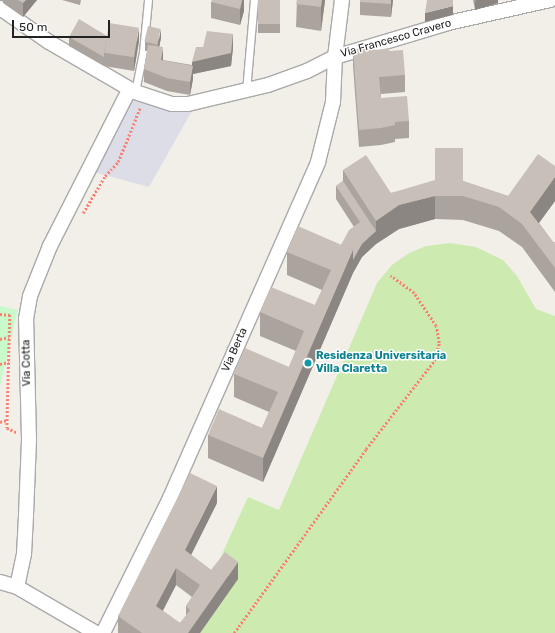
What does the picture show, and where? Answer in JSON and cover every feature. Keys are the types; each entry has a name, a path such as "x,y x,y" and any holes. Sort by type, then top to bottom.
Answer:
{"street":[{"name":"Via Berta","path":"103,633 170,498 318,162 333,102 335,57 342,0"},
{"name":"Via Francesco Cravero","path":"0,8 49,42 132,91 172,104 183,104 246,91 288,78 335,57 448,23 550,0"},
{"name":"Via Cotta","path":"17,587 24,554 29,439 26,319 30,296 50,246 132,91"},
{"path":"0,582 17,587 96,633"}],"lane":[{"path":"132,91 144,45 148,0"},
{"path":"246,91 254,0"}],"path":[{"path":"82,216 105,176 118,162 140,108"},
{"path":"234,633 366,449 434,361 439,342 436,326 414,293 391,276"},
{"path":"10,315 7,428 29,439"},
{"path":"0,339 9,337"},
{"path":"0,364 9,362"},
{"path":"0,422 7,420"}],"green space":[{"path":"450,243 476,247 503,260 517,276 536,309 555,316 555,633 200,633 238,579 218,563 248,497 279,510 377,283 392,265 409,253 426,246"},
{"path":"0,306 18,310 0,386"}],"shaded area":[{"path":"129,90 193,109 149,187 90,171"}],"building":[{"path":"18,0 26,0 23,3"},
{"path":"212,0 242,0 240,9 211,2"},
{"path":"258,0 280,0 280,24 258,24"},
{"path":"297,0 322,0 321,7 296,4"},
{"path":"360,0 391,0 391,4 360,2"},
{"path":"427,0 453,0 453,6 425,13"},
{"path":"79,19 107,36 104,57 69,37"},
{"path":"109,23 139,28 134,57 104,53"},
{"path":"148,26 161,29 157,45 144,42"},
{"path":"207,31 233,34 231,53 192,62 196,47 203,47"},
{"path":"148,45 163,47 161,60 193,66 190,82 167,78 144,69"},
{"path":"375,47 375,50 389,48 389,51 403,50 405,75 379,77 381,98 407,96 409,121 395,122 395,125 381,128 359,130 353,49"},
{"path":"435,148 463,148 463,181 508,196 538,154 555,166 555,177 530,212 553,242 555,242 555,268 522,224 499,207 463,196 435,196 399,205 376,221 343,170 366,155 391,193 435,180"},
{"path":"343,181 376,231 362,244 353,260 353,250 341,245 349,230 360,222 336,186"},
{"path":"298,226 353,250 263,458 208,435 219,409 262,428 278,392 234,374 245,348 289,367 304,331 260,312 271,287 315,305 331,270 287,252"},
{"path":"190,473 217,486 185,550 211,570 225,552 238,562 188,633 142,633 118,616","holes":["176,568 200,585 186,606 190,610 180,623 156,606"]}],"place":[{"name":"Residenza Universitaria Villa Claretta","path":"308,363"}]}
